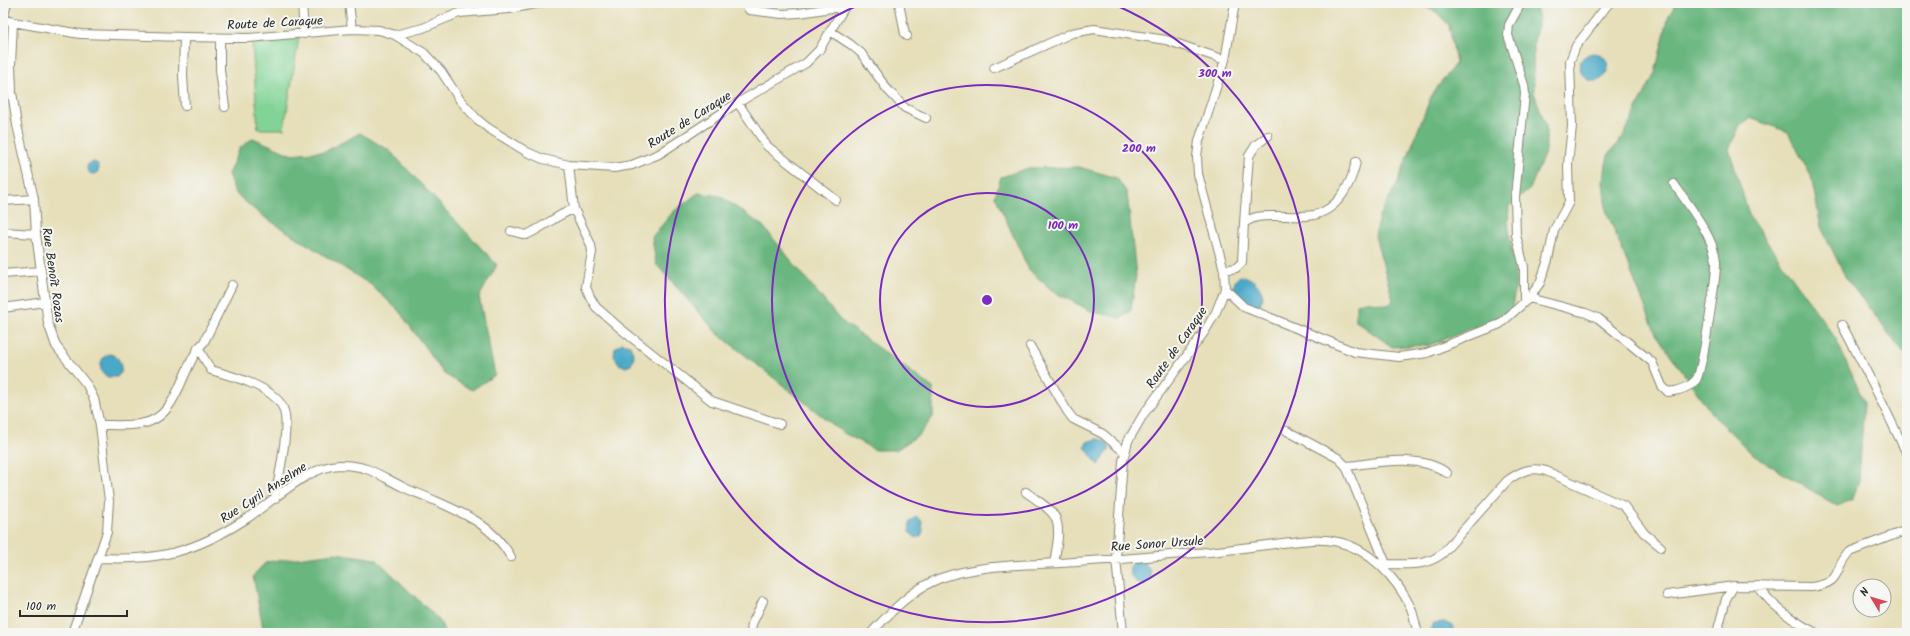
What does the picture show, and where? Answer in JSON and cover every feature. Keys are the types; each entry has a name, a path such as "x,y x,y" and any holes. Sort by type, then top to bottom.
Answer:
{"street":[{"path":"3,19 7,3"},
{"path":"302,3 304,34"},
{"path":"349,3 352,29"},
{"path":"395,35 422,28 459,13 509,9 541,3"},
{"path":"746,3 746,8 749,10 782,14 799,13 846,4"},
{"path":"899,3 905,34 907,36"},
{"name":"Route de Caraque","path":"1123,633 1116,558 1124,452 1134,428 1142,415 1205,330 1216,312 1225,289 1224,270 1200,187 1197,156 1199,141 1225,60 1235,3"},
{"path":"1521,3 1509,25 1508,35 1524,85 1525,94 1515,197 1516,235 1524,267 1526,300"},
{"path":"1225,289 1244,306 1355,352 1399,357 1427,353 1500,324 1526,300 1540,283 1548,260 1554,230 1568,202 1568,164 1572,126 1570,61 1576,46 1609,3"},
{"name":"Route de Caraque","path":"3,19 80,34 220,38 249,38 352,29 372,29 395,35 424,53 441,71 468,109 488,128 532,154 569,165 614,168 632,166 659,154 738,103 806,63 819,50 846,4"},
{"name":"Rue Benoît Rozas","path":"13,22 11,65 12,92 16,125 34,199 40,271 48,323 56,346 87,385 94,399 100,424 109,501 107,532 72,633"},
{"path":"994,68 1072,33 1094,29 1166,40 1225,60"},
{"path":"830,31 861,53 888,89 906,108 926,118"},
{"path":"184,37 183,76 185,106"},
{"path":"220,38 220,70 225,107"},
{"path":"738,103 767,146 836,200"},
{"path":"1224,270 1236,268 1242,262 1249,156 1256,145 1268,136"},
{"path":"1244,223 1256,216 1312,215 1322,213 1335,203 1350,184 1356,162"},
{"path":"569,165 574,209 591,245 592,252 586,287 596,307 621,329 707,397 780,424"},
{"path":"1526,300 1586,313 1598,318 1652,362 1662,386 1668,392 1687,387 1696,380 1701,370 1703,346 1714,292 1716,260 1708,237 1696,216 1674,184"},
{"path":"3,201 34,199"},
{"path":"511,231 526,235 538,230 553,218 574,209"},
{"path":"3,232 36,234"},
{"path":"3,274 40,271"},
{"path":"100,424 140,425 152,422 162,416 173,398 185,371 198,348 204,342 211,330 232,285"},
{"path":"3,308 45,302"},
{"path":"1842,325 1907,454"},
{"path":"1030,346 1073,419 1100,432 1124,452"},
{"path":"198,348 211,370 255,384 274,398 283,407 286,418 285,431 275,499"},
{"path":"1287,431 1338,458 1346,466 1385,566 1432,561 1442,554 1507,481 1518,473 1529,469 1546,471 1624,506 1644,532 1661,546"},
{"path":"1346,466 1376,462 1404,461 1434,466 1447,473"},
{"name":"Rue Cyril Anselme","path":"99,558 147,559 183,551 220,535 301,480 325,468 339,465 366,468 376,472 400,486 448,506 478,522 497,536 511,557"},
{"path":"1026,492 1052,513 1056,520 1058,528 1054,563"},
{"path":"1667,595 1734,586 1812,587 1824,585 1834,580 1843,559 1849,552 1907,530"},
{"name":"Rue Sonor Ursule","path":"871,633 905,600 937,580 961,572 987,568 1210,552 1319,539 1339,542 1356,548 1385,566 1410,607 1418,633"},
{"path":"1717,633 1726,599 1734,586"},
{"path":"1758,586 1767,600 1776,608 1816,633"},
{"path":"751,633 754,620 763,601"}],"green space":[{"path":"1416,3 1534,3 1539,17 1533,46 1534,93 1546,126 1546,150 1530,189 1509,206 1508,221 1516,283 1512,308 1496,319 1430,345 1392,347 1356,321 1356,304 1365,301 1389,305 1393,300 1375,236 1379,216 1397,184 1432,94 1456,63 1449,25 1436,12"},
{"path":"1677,3 1907,3 1907,358 1846,278 1821,227 1811,176 1788,132 1750,118 1740,125 1729,149 1750,218 1836,339 1864,402 1859,480 1853,499 1837,506 1753,455 1712,414 1656,334 1606,210 1603,180 1608,155 1623,137 1655,73 1669,15"},
{"path":"299,37 284,129 258,129 252,42"},
{"path":"360,133 390,151 497,265 479,297 495,375 472,390 444,374 399,311 371,285 261,215 235,193 228,174 240,148 253,138 290,154 326,151"},
{"path":"1079,167 1117,178 1127,193 1136,275 1131,310 1122,318 1093,312 1054,292 1029,270 995,196 1001,177 1029,168"},
{"path":"698,193 720,196 763,226 840,320 933,388 933,417 920,434 896,450 875,450 842,432 717,333 656,264 652,237 673,212"},
{"path":"335,553 376,559 440,621 445,633 264,633 253,576 266,562"}],"water":[{"path":"1594,53 1604,57 1608,67 1604,77 1594,81 1584,77 1580,67 1584,57"},
{"path":"91,162 95,162 99,168 95,174 91,174 87,170 87,166"},
{"path":"1240,276 1244,276 1252,280 1261,290 1263,298 1260,304 1255,307 1246,304 1236,294 1234,284"},
{"path":"622,343 630,345 634,356 631,365 626,367 619,364 614,356 615,348"},
{"path":"109,354 115,356 119,360 121,373 117,377 108,377 102,373 102,359"},
{"path":"1096,439 1105,441 1110,449 1098,465 1085,447 1087,442"},
{"path":"916,516 922,521 923,531 921,536 916,538 909,532 910,522"},
{"path":"1135,560 1145,563 1150,571 1151,578 1144,585 1136,582 1131,575 1130,567"},
{"path":"1444,622 1453,626 1456,633 1428,633 1434,623"}]}
